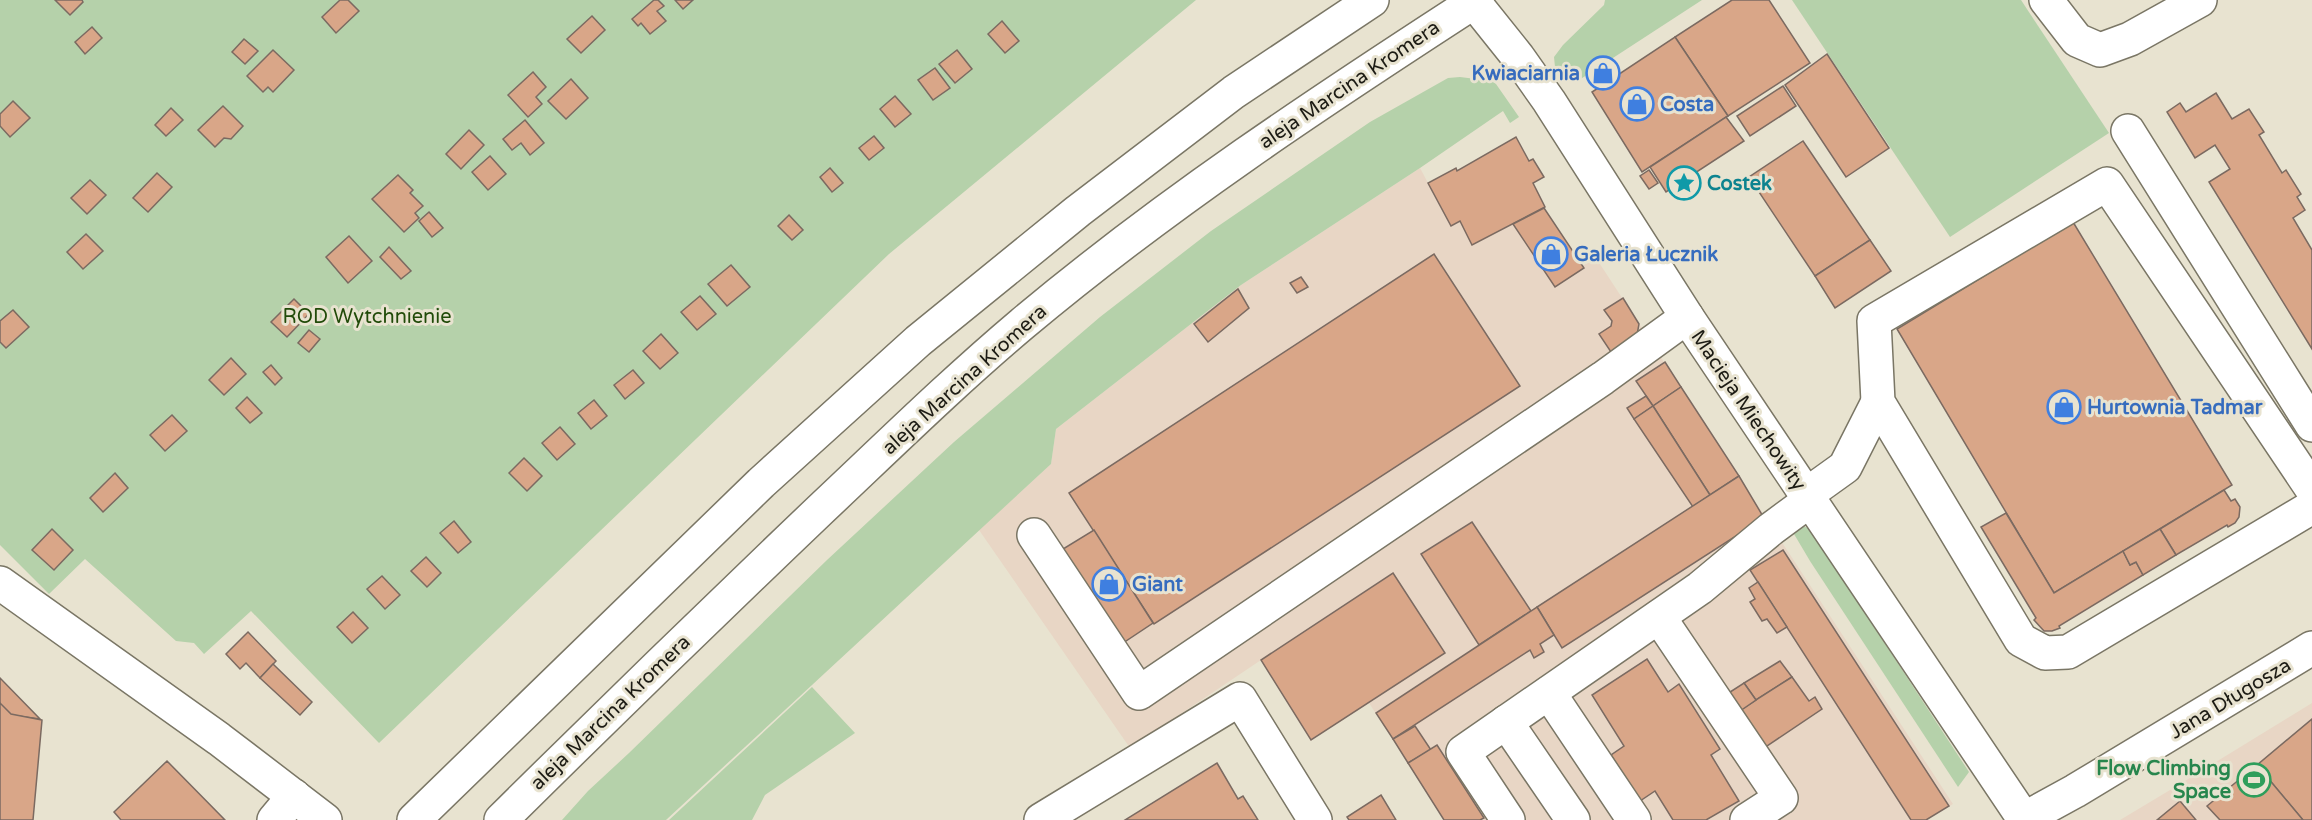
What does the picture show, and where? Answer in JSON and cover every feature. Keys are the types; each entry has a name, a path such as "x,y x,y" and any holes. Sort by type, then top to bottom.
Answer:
{"main road":[{"path":"414,820 761,483 918,341 1078,211 1234,92 1372,0"},
{"path":"2046,0 2077,40 2100,50 2130,39 2200,0"},
{"name":"Macieja Miechowity","path":"1476,1 1549,101 1687,317 2023,820"},
{"name":"aleja Marcina Kromera","path":"501,820 672,651 911,424 1022,324 1140,231 1272,134 1476,1"},
{"path":"2128,131 2312,425"},
{"path":"2312,489 2107,184 1874,321 1878,402 2021,640 2045,653 2068,652 2312,507"},
{"path":"1034,535 1139,693 1603,378 1687,317"},
{"path":"1508,820 1463,752 1700,588 1845,467 1878,402"},
{"path":"0,583 219,739 284,808 325,820"},
{"path":"1659,617 1781,798 1747,820"},
{"name":"Jana Długosza","path":"2023,820 2312,648"},
{"path":"1549,693 1634,820"},
{"path":"1041,820 1240,699 1315,820"},
{"path":"1506,722 1574,820"}],"shaded area":[{"path":"1420,168 1451,226 1460,221 1473,245 1513,224 1555,287 1596,258 1953,804 1926,820 1446,820 1369,703 1311,740 1261,660 1130,748 979,530 1051,464 1056,429 1241,285"},
{"path":"2312,703 2312,820 2120,820 2180,784"}],"green space":[{"name":"ROD Wytchnienie","path":"0,0 1196,0 889,254 379,743 251,611 204,654 194,643 176,641 85,559 49,594 0,545"},
{"path":"1605,0 1702,0 1576,82 1555,67 1554,57 1563,45 1604,5"},
{"path":"1792,0 2021,0 2109,133 1950,237"},
{"path":"1460,77 1492,81 1519,117 1510,123 1503,111 1241,285 1056,429 1051,464 666,820 562,820 588,791 827,560 954,442 1100,317 1211,231 1370,122 1448,78"},
{"path":"1801,525 1810,529 1969,772 1958,787 1810,561 1791,529"},
{"path":"812,687 855,733 765,795 752,820 669,820"}],"building":[{"path":"55,0 82,0 83,2 70,15"},
{"path":"340,0 348,0 359,11 336,33 322,17"},
{"path":"654,0 658,0 664,6 657,11 666,21 650,34 641,23 638,26 632,19"},
{"path":"675,0 693,0 683,9"},
{"path":"1732,0 1769,0 1810,63 1728,116 1675,37"},
{"path":"592,16 605,30 581,53 567,39"},
{"path":"1002,21 1019,41 1005,53 988,34"},
{"path":"92,27 102,38 85,54 75,42"},
{"path":"1675,37 1728,116 1642,172 1592,92"},
{"path":"244,39 258,51 245,64 232,52"},
{"path":"273,50 294,70 273,92 268,87 263,92 247,76"},
{"path":"957,50 972,69 955,83 939,64"},
{"path":"1827,54 1889,148 1846,177 1785,85"},
{"path":"935,68 950,88 933,100 918,80"},
{"path":"533,72 546,87 536,97 542,104 528,117 508,95"},
{"path":"571,79 588,98 566,119 548,101"},
{"path":"1783,86 1796,106 1750,136 1737,116"},
{"path":"2216,93 2232,119 2249,109 2264,132 2259,135 2282,173 2286,170 2301,194 2297,197 2305,210 2293,218 2312,250 2312,349 2209,182 2230,169 2215,145 2195,158 2167,112 2180,103 2186,112"},
{"path":"895,96 911,114 895,127 880,109"},
{"path":"13,101 30,118 10,137 0,126 0,114"},
{"path":"223,106 243,126 231,139 224,138 215,147 198,130"},
{"path":"171,108 183,120 166,136 155,125"},
{"path":"1726,117 1744,141 1666,192 1650,167"},
{"path":"525,120 544,143 530,155 521,143 512,150 503,139"},
{"path":"469,130 484,145 461,169 446,154"},
{"path":"874,136 884,148 869,160 859,148"},
{"path":"1516,137 1529,161 1533,159 1544,177 1533,183 1545,207 1472,245 1460,221 1451,226 1428,183 1456,168 1457,171"},
{"path":"1803,141 1870,240 1815,276 1749,177"},
{"path":"490,156 506,174 488,190 472,172"},
{"path":"830,168 843,183 832,192 820,177"},
{"path":"1649,170 1658,183 1649,189 1640,176"},
{"path":"157,173 172,187 148,212 133,198"},
{"path":"398,175 413,190 410,193 423,206 415,213 419,218 404,232 372,199"},
{"path":"90,180 106,195 87,214 71,198"},
{"path":"1544,208 1584,268 1555,287 1513,224"},
{"path":"429,212 443,228 432,237 419,221"},
{"path":"789,215 803,230 792,240 778,226"},
{"name":"Hurtownia Tadmar","path":"2073,222 2232,485 2054,593 1897,329"},
{"path":"86,234 103,251 83,269 67,252"},
{"path":"349,236 372,261 348,283 326,257"},
{"path":"1870,240 1891,271 1835,308 1815,276"},
{"path":"389,247 411,271 401,279 380,257"},
{"path":"1434,254 1520,386 1154,624 1069,493"},
{"path":"731,265 750,287 727,306 708,284"},
{"path":"1301,277 1308,287 1297,293 1290,283"},
{"path":"1238,289 1249,308 1208,342 1194,324"},
{"path":"700,296 716,314 697,330 681,312"},
{"path":"1623,298 1639,324 1637,335 1611,352 1599,334 1611,326 1612,321 1604,310"},
{"path":"294,299 309,314 287,337 271,322"},
{"path":"13,310 29,327 6,348 0,342 0,321"},
{"path":"309,330 320,339 309,352 298,343"},
{"path":"661,334 678,353 660,369 643,351"},
{"path":"231,358 246,374 224,395 209,380"},
{"path":"1665,362 1681,387 1653,406 1636,381"},
{"path":"271,365 282,378 275,385 263,372"},
{"path":"633,370 644,383 625,399 614,385"},
{"path":"1681,387 1739,476 1710,495 1653,406"},
{"path":"1646,396 1653,406 1634,419 1627,408"},
{"path":"247,397 262,413 250,423 236,408"},
{"path":"594,400 607,416 591,429 578,413"},
{"path":"1653,406 1710,495 1693,507 1634,419"},
{"path":"172,415 187,431 165,451 150,435"},
{"path":"560,427 575,444 557,460 542,443"},
{"path":"524,458 542,476 527,491 509,473"},
{"path":"115,473 128,488 103,512 90,498"},
{"path":"1739,476 1764,518 1562,648 1537,607"},
{"path":"2224,490 2231,501 2235,499 2240,507 2239,517 2235,523 2228,527 2227,525 2176,555 2160,529"},
{"path":"2006,513 2054,593 2123,551 2130,565 2136,562 2143,575 2059,626 2060,628 2044,631 2034,620 2036,618 1981,527"},
{"path":"454,521 471,542 458,553 440,533"},
{"path":"1472,522 1531,611 1479,645 1421,554"},
{"path":"52,529 73,550 54,570 32,550"},
{"path":"2160,529 2176,555 2143,575 2136,562 2130,565 2123,551"},
{"path":"1094,530 1153,623 1123,643 1063,549"},
{"path":"1783,550 1949,806 1926,820 1911,820 1750,570"},
{"path":"426,557 441,573 427,587 411,571"},
{"path":"1393,573 1445,653 1311,740 1261,660"},
{"path":"382,576 400,595 385,609 367,589"},
{"path":"1758,582 1787,627 1777,633 1767,619 1762,621 1750,602 1755,599 1749,588"},
{"path":"1537,607 1554,635 1540,644 1544,652 1534,658 1530,650 1393,739 1376,713"},
{"path":"353,612 368,628 352,643 337,627"},
{"path":"248,632 276,661 260,678 246,663 240,669 226,654"},
{"path":"1647,659 1668,692 1679,684 1720,749 1711,755 1739,801 1706,820 1673,820 1655,791 1640,801 1611,755 1624,746 1592,695"},
{"path":"1780,661 1792,677 1756,700 1744,683"},
{"path":"273,664 312,702 300,715 260,678"},
{"path":"1792,677 1809,701 1815,697 1822,709 1761,750 1737,712"},
{"path":"0,678 40,719 11,715 0,704"},
{"path":"1744,683 1756,700 1740,711 1727,694"},
{"path":"0,703 11,714 42,720 33,820 0,820"},
{"path":"2312,719 2312,820 2303,820 2257,765"},
{"path":"1415,726 1431,750 1408,763 1393,739"},
{"path":"1437,745 1484,818 1444,820 1408,763"},
{"path":"167,761 225,820 121,820 114,812"},
{"path":"1217,763 1238,799 1243,796 1258,820 1125,820"},
{"name":"Flow Climbing Space","path":"2257,765 2303,820 2220,820 2207,806"},
{"path":"1381,795 1396,820 1349,820 1347,817"},
{"path":"2180,801 2196,820 2157,820"}],"place":[{"name":"Kwiaciarnia","path":"1603,73"},
{"name":"Costa","path":"1637,104"},
{"name":"Costek","path":"1684,183"},
{"name":"Galeria Łucznik","path":"1551,254"},
{"name":"Hurtownia Tadmar","path":"2064,407"},
{"name":"Giant","path":"1109,584"},
{"name":"Flow Climbing Space","path":"2254,780"}]}
